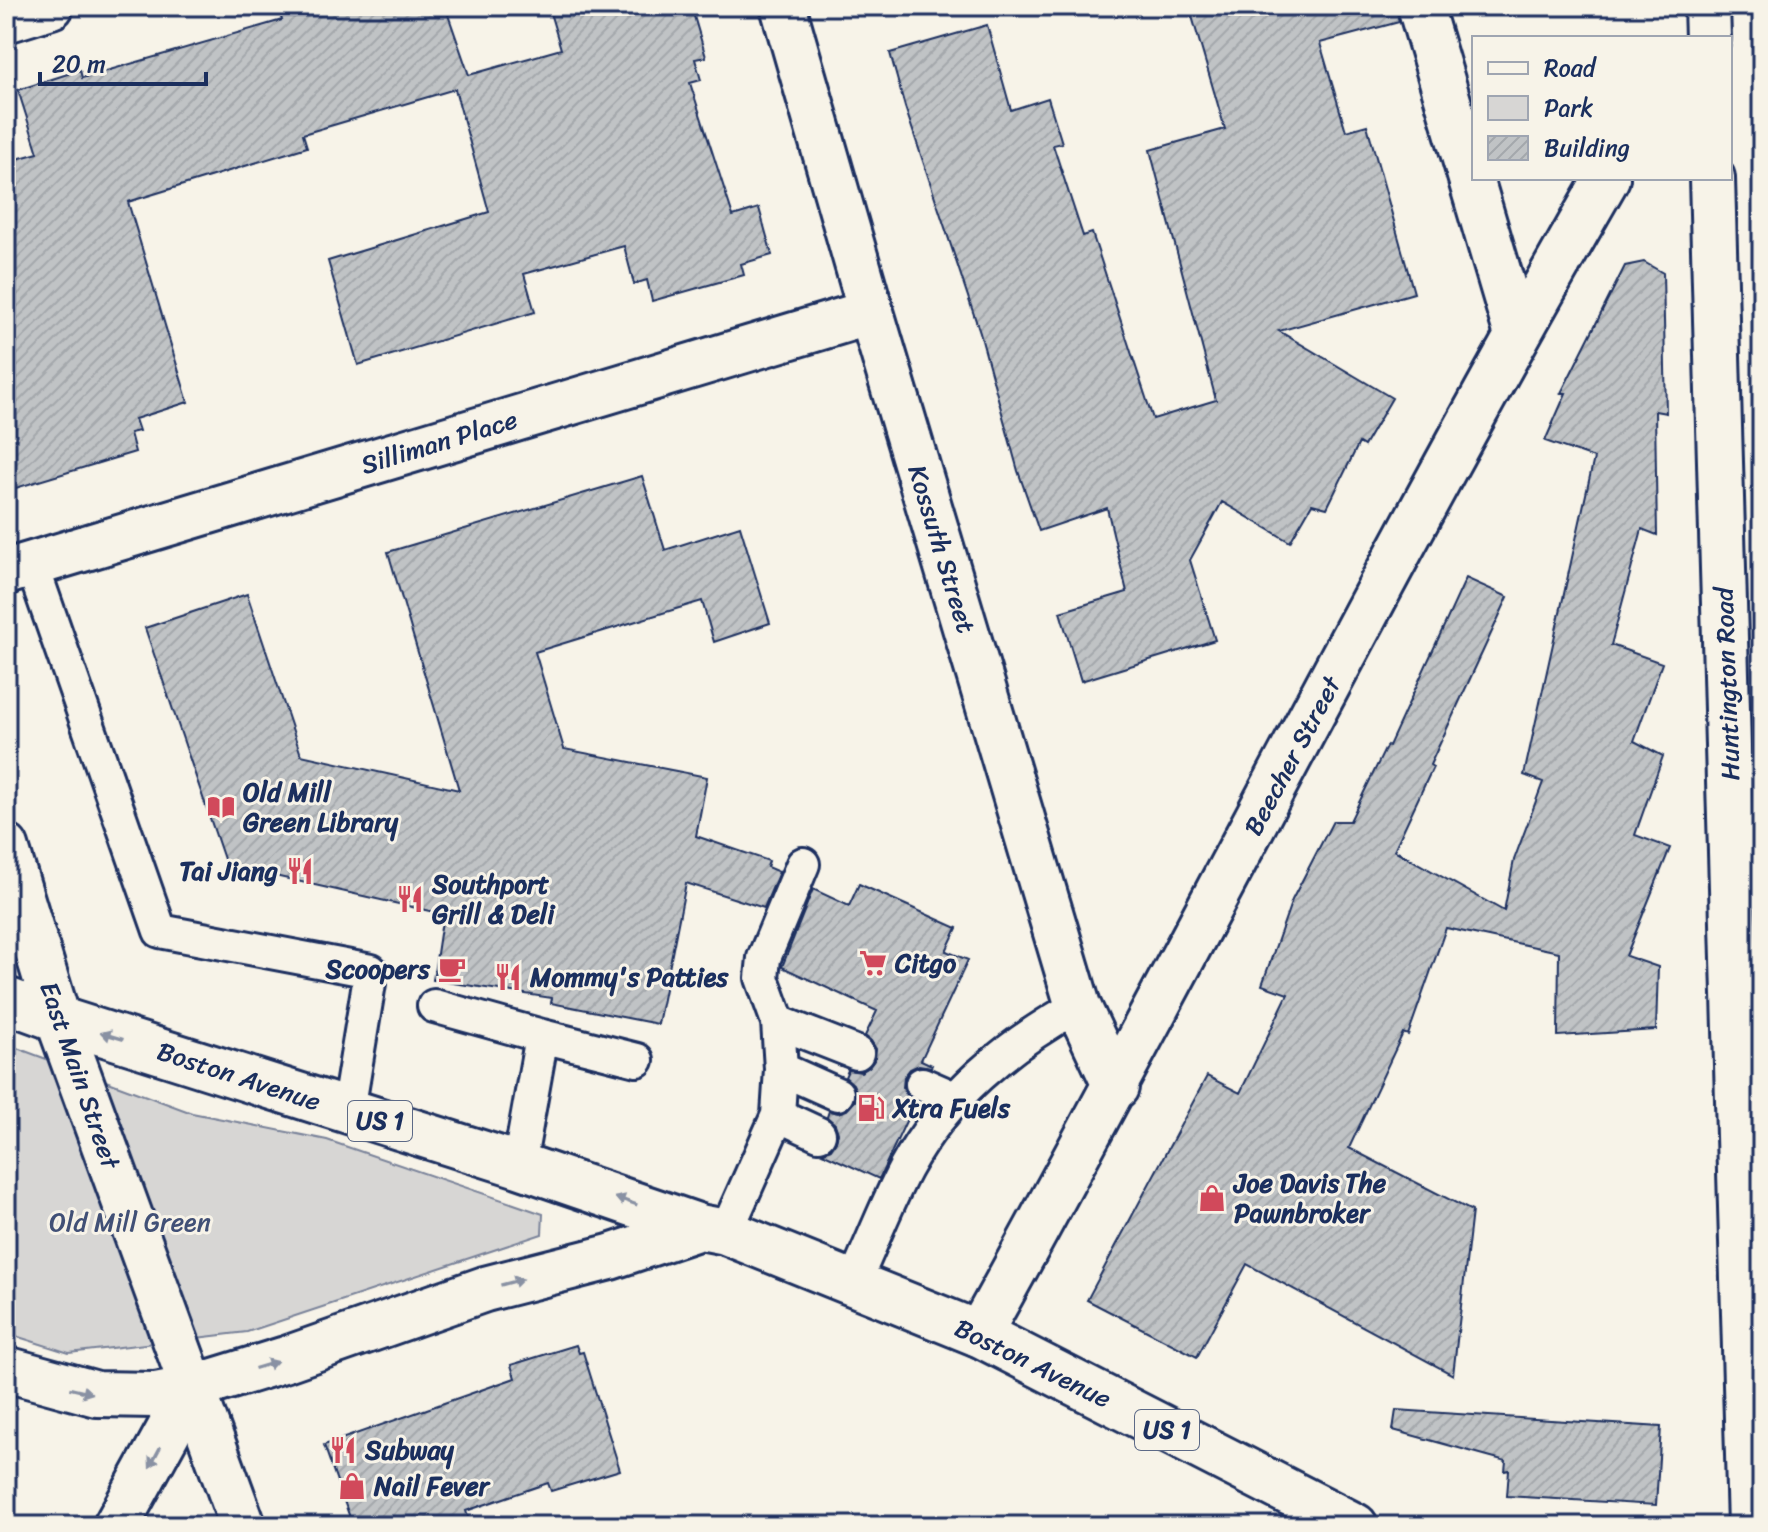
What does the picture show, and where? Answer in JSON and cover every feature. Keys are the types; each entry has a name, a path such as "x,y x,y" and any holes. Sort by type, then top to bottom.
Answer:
{"main road":[{"path":"6,20 51,6"},
{"name":"Kossuth Street","path":"783,6 1078,1006 1116,1087"},
{"path":"1420,6 1517,335"},
{"path":"1690,36 1707,6"},
{"path":"1707,6 1708,36"},
{"name":"Beecher Street","path":"979,1334 1116,1087 1517,335 1606,180"},
{"name":"Huntington Road","path":"1712,180 1750,1526"},
{"name":"Silliman Place","path":"19,568 871,312"},
{"name":"East Main Street","path":"6,847 58,1019 243,1526"},
{"name":"Boston Avenue","path":"6,1000 713,1229 854,1282 979,1334 1355,1526"},
{"path":"6,1369 97,1394 155,1395 192,1388 286,1359 485,1289 713,1229"},
{"path":"116,1526 192,1388"}],"lane":[{"path":"19,568 160,931 371,971 348,1111"},
{"path":"713,1229 778,1115 781,1069 778,1022 762,978 764,958 803,864"},
{"path":"434,1006 637,1060"},
{"path":"854,1282 896,1166 917,1128 1036,1029 1078,1006"},
{"path":"778,1022 857,1053"},
{"path":"519,1165 542,1036"},
{"path":"781,1069 837,1094"},
{"path":"922,1084 954,1098"},
{"path":"778,1115 819,1134"}],"green space":[{"name":"Old Mill Green","path":"6,1044 192,1113 327,1140 543,1214 542,1234 247,1332 69,1353 6,1333"}],"building":[{"path":"311,6 445,6 469,75 561,49 548,6 691,6 706,57 695,59 701,80 690,83 733,216 759,208 772,255 741,264 744,275 652,301 647,280 634,284 624,246 524,274 535,312 358,365 328,261 489,212 455,89 303,134 307,147 128,202 188,402 135,419 139,431 130,433 135,452 6,491 6,162 38,153 18,90 80,70 82,78 282,20 280,15"},
{"path":"1189,6 1396,6 1399,22 1320,43 1346,131 1367,125 1414,293 1279,331 1392,398 1364,446 1359,443 1327,508 1312,504 1290,542 1222,502 1190,560 1215,640 1081,681 1060,612 1127,592 1107,508 1039,531 1018,471 980,333 890,53 987,25 1011,110 1048,98 1062,143 1053,145 1083,236 1092,233 1153,419 1216,400 1150,150 1225,129"},
{"path":"1644,262 1663,273 1666,413 1655,411 1657,535 1642,529 1611,645 1662,663 1634,741 1663,756 1635,835 1670,848 1626,956 1658,967 1656,1030 1558,1036 1559,952 1446,928 1408,1035 1403,1033 1349,1148 1472,1211 1453,1375 1247,1264 1197,1357 1087,1300 1207,1076 1240,1093 1288,994 1262,985 1292,900 1333,821 1350,821 1389,746 1466,578 1508,597 1394,850 1504,911 1514,860 1543,782 1524,775 1594,458 1545,441 1566,393 1561,393 1625,266"},
{"path":"642,476 665,550 740,526 770,623 714,642 702,601 535,652 564,749 707,777 696,836 769,861 767,867 779,872 764,908 686,883 658,1024 551,1003 552,998 433,980 443,914 226,865 145,628 247,594 301,755 459,790 388,552"},
{"name":"Citgo","path":"859,884 957,928 946,951 968,960 921,1060 931,1067 919,1065 910,1069 904,1077 906,1095 915,1102 879,1179 822,1153 831,1149 838,1133 835,1124 827,1117 829,1111 838,1113 847,1110 855,1101 856,1091 845,1077 848,1070 861,1072 875,1059 876,1049 865,1036 877,1011 782,967 813,889 849,906"},
{"path":"576,1345 579,1353 583,1352 620,1470 551,1491 548,1483 466,1511 471,1526 353,1526 324,1445 515,1378 511,1365"},
{"path":"1396,1410 1661,1427 1656,1505 1507,1496 1509,1470 1505,1471 1506,1461 1393,1430"}],"place":[{"name":"Old Mill Green Library","path":"221,807"},
{"name":"Tai Jiang","path":"300,871"},
{"name":"Southport Grill & Deli","path":"410,899"},
{"name":"Citgo","path":"873,963"},
{"name":"Scoopers","path":"452,969"},
{"name":"Mommy's Patties","path":"508,977"},
{"name":"Xtra Fuels","path":"871,1108"},
{"name":"Joe Davis The Pawnbroker","path":"1212,1198"},
{"name":"Subway","path":"343,1450"},
{"name":"Nail Fever","path":"352,1486"}]}
